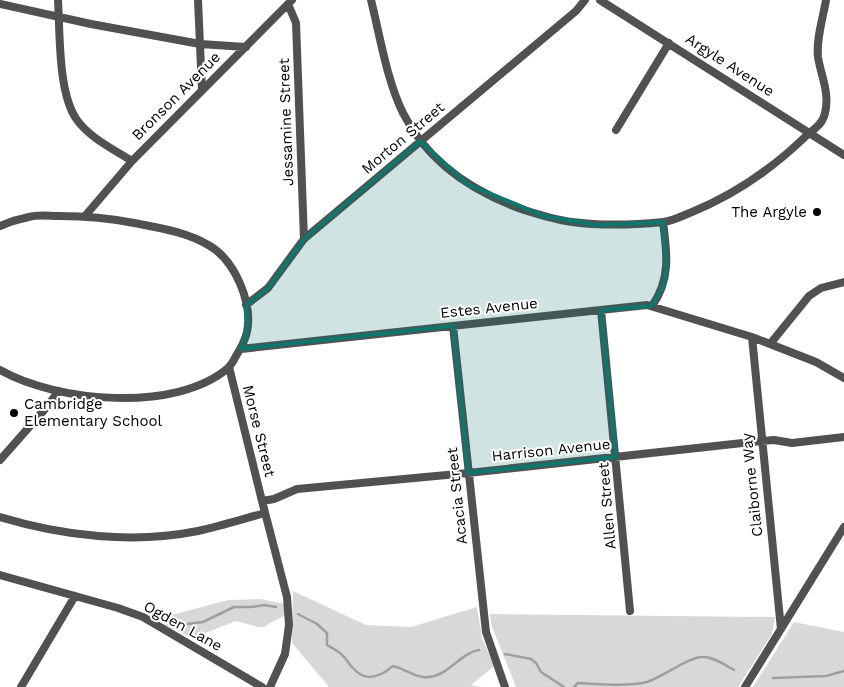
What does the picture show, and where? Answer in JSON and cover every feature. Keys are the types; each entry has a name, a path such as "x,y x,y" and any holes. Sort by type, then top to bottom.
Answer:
{"street":[{"path":"58,0 64,89 70,107 76,119 89,133 132,161"},
{"path":"198,0 202,90"},
{"path":"371,0 394,92 402,112 420,142 432,156 467,184 504,203 570,222 597,224 663,222 698,210 738,189 791,151 822,123 827,105 822,70 818,57 818,42 826,0"},
{"name":"Morton Street","path":"246,305 268,288 304,239 576,11 585,0"},
{"name":"Argyle Avenue","path":"600,0 669,42 844,155"},
{"name":"Bronson Avenue","path":"85,216 132,161 290,2"},
{"name":"Jessamine Street","path":"290,2 296,23 304,239"},
{"path":"0,4 59,18 200,44 246,47"},
{"path":"616,130 669,42"},
{"path":"0,226 30,216 85,216 167,229 211,246 234,271 240,283 246,305 247,330 241,349 229,367 198,386 173,394 160,396 101,396 59,390 19,380 0,370"},
{"path":"652,306 664,285 667,267 663,222"},
{"path":"770,344 809,296 821,288 844,282"},
{"name":"Estes Avenue","path":"241,349 647,305 752,337 816,362 844,378"},
{"name":"Allen Street","path":"601,310 630,611"},
{"name":"Acacia Street","path":"453,326 486,632 505,687"},
{"name":"Claiborne Way","path":"752,337 781,630"},
{"name":"Morse Street","path":"229,367 265,513"},
{"path":"0,460 45,409 59,390"},
{"name":"Harrison Avenue","path":"262,501 274,500 297,489 468,473 761,441 774,440 792,443 844,437"},
{"path":"0,517 67,533 128,537 197,531 265,513 288,597 289,624 285,654 270,687"},
{"path":"745,687 844,527"},
{"name":"Ogden Lane","path":"0,575 118,608 143,617 262,687"},
{"path":"21,687 75,596"}],"highlighted area":[{"path":"420,141 467,184 544,216 597,225 663,222 667,267 664,285 652,306 601,310 616,457 468,473 453,326 241,349 247,330 246,305 268,288 304,239"}],"shaded area":[{"path":"293,591 366,625 411,627 477,607 482,638 494,666 471,685 482,687 329,687 292,643"},
{"path":"260,599 285,604 284,616 264,627 236,621 192,638 165,625 164,617 228,600"},
{"path":"490,614 775,617 772,634 738,687 516,687 491,624"},
{"path":"794,622 844,632 844,687 753,687"}],"waterway":[{"path":"187,624 203,622 234,607 264,605 276,607"},
{"path":"298,614 317,624 327,633 327,645 341,654 358,673 368,677 383,673 393,666 412,674 431,677 446,671 465,656 479,650"},
{"path":"505,654 531,659 536,663 541,672 564,687"},
{"path":"574,687 578,683 639,684 661,676 691,660 703,657 711,658 734,670"},
{"path":"773,678 826,676 844,671"}],"place":[{"name":"The Argyle","path":"817,212"},
{"name":"Cambridge Elementary School","path":"14,413"}]}
